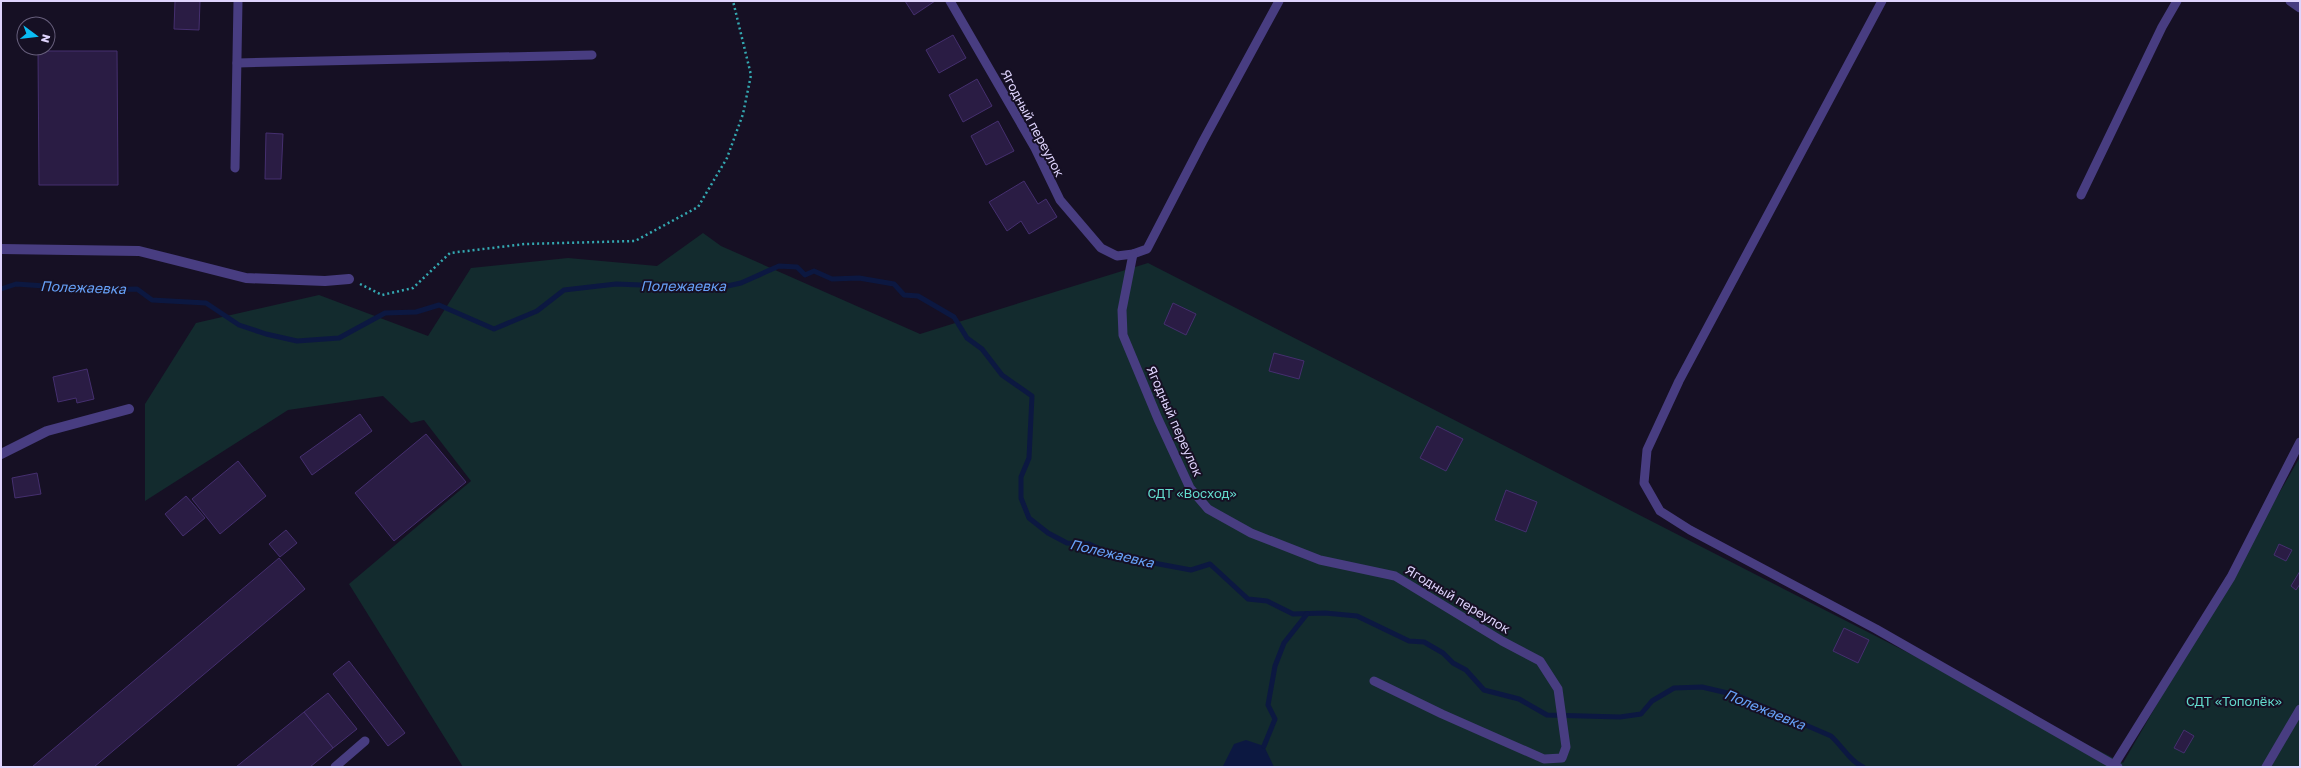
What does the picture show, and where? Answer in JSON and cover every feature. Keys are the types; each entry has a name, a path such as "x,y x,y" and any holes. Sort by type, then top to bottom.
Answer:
{"street":[{"path":"1,249 139,251 246,278 325,282 349,279"},
{"path":"1,454 47,431 129,409"}],"lane":[{"path":"235,168 238,1"},
{"name":"Ягодный переулок","path":"950,1 1035,148 1060,200 1101,248 1117,256 1133,254 1122,310 1123,334 1158,419 1190,488 1208,509 1250,533 1320,560 1395,576 1502,641 1540,661 1558,689 1566,747 1562,758 1544,759 1442,714 1374,681"},
{"path":"1133,254 1147,249 1202,141 1236,83 1279,1"},
{"path":"1882,1 1679,381 1647,450 1644,483 1660,511 1690,530 1876,629 2116,766 2231,577 2300,442"},
{"path":"2081,195 2162,27 2177,1"},
{"path":"2290,1 2300,8"},
{"path":"237,63 592,54"},
{"path":"2266,767 2300,709"},
{"path":"335,767 365,741"}],"path":[{"path":"349,279 382,295 413,288 450,253 525,244 635,241 698,207 727,158 743,114 751,75 733,1"}],"green space":[{"path":"703,233 721,246 920,334 1148,263 2123,763 2300,457 2300,767 463,767 349,584 471,481 424,420 411,423 383,396 288,410 145,501 145,404 196,323 319,295 428,336 471,268 568,258 657,266"}],"water":[{"path":"1246,740 1264,746 1274,767 1223,766 1234,744"}],"building":[{"path":"175,1 200,1 199,30 174,29"},
{"path":"905,1 935,1 914,15"},
{"path":"953,35 966,58 939,73 926,50"},
{"path":"56,51 117,51 118,185 39,185 38,56 56,56"},
{"path":"977,79 992,106 963,122 949,95"},
{"path":"998,121 1014,151 986,165 971,136"},
{"path":"266,133 283,134 281,179 265,179"},
{"path":"1024,181 1038,204 1046,199 1057,217 1029,234 1021,221 1007,231 989,202"},
{"path":"1173,303 1196,314 1186,335 1164,324"},
{"path":"1274,353 1304,361 1299,379 1269,371"},
{"path":"87,369 94,399 77,403 76,398 58,402 53,377"},
{"path":"360,414 372,431 312,475 300,457"},
{"path":"1437,426 1463,439 1446,471 1420,458"},
{"path":"426,434 466,482 394,541 355,493"},
{"path":"238,461 266,496 220,534 192,499"},
{"path":"37,473 41,494 15,498 12,478"},
{"path":"1506,490 1537,502 1526,532 1495,520"},
{"path":"186,496 205,518 183,536 165,514"},
{"path":"286,530 297,543 280,557 269,544"},
{"path":"2279,544 2292,550 2286,561 2274,555"},
{"path":"279,558 305,589 94,767 32,767"},
{"path":"2300,571 2300,584 2296,590 2291,586"},
{"path":"1844,628 1869,640 1858,663 1833,651"},
{"path":"349,661 405,733 388,746 333,674"},
{"path":"328,693 357,729 333,748 304,712"},
{"path":"304,712 333,748 310,767 236,767"},
{"path":"2184,730 2194,736 2184,753 2174,748"}],"waterway":[{"name":"Полежаевка","path":"1,289 16,284 103,290 137,289 152,300 206,303 239,325 266,334 297,341 339,338 385,313 416,312 439,305 494,329 537,311 564,290 616,284 718,288 741,283 779,266 797,267 805,275 814,271 832,279 859,278 894,284 904,295 918,296 954,317 967,338 982,349 1002,375 1032,396 1029,458 1021,477 1021,498 1029,518 1048,533 1067,543 1089,544 1116,556 1191,570 1210,564 1248,599 1267,601 1293,614 1325,613 1357,616 1409,641 1424,642 1443,653 1453,663 1466,670 1484,690 1519,699 1547,715 1620,717 1641,714 1652,701 1674,688 1702,687 1736,695 1831,736 1850,757 1863,767"},
{"name":"Полежаевка","path":"1264,746 1275,719 1268,705 1275,666 1284,643 1307,614"}],"park label":[{"name":"СДТ «Восход»","path":"1192,493"},
{"name":"СДТ «Тополёк»","path":"2234,701"}]}
